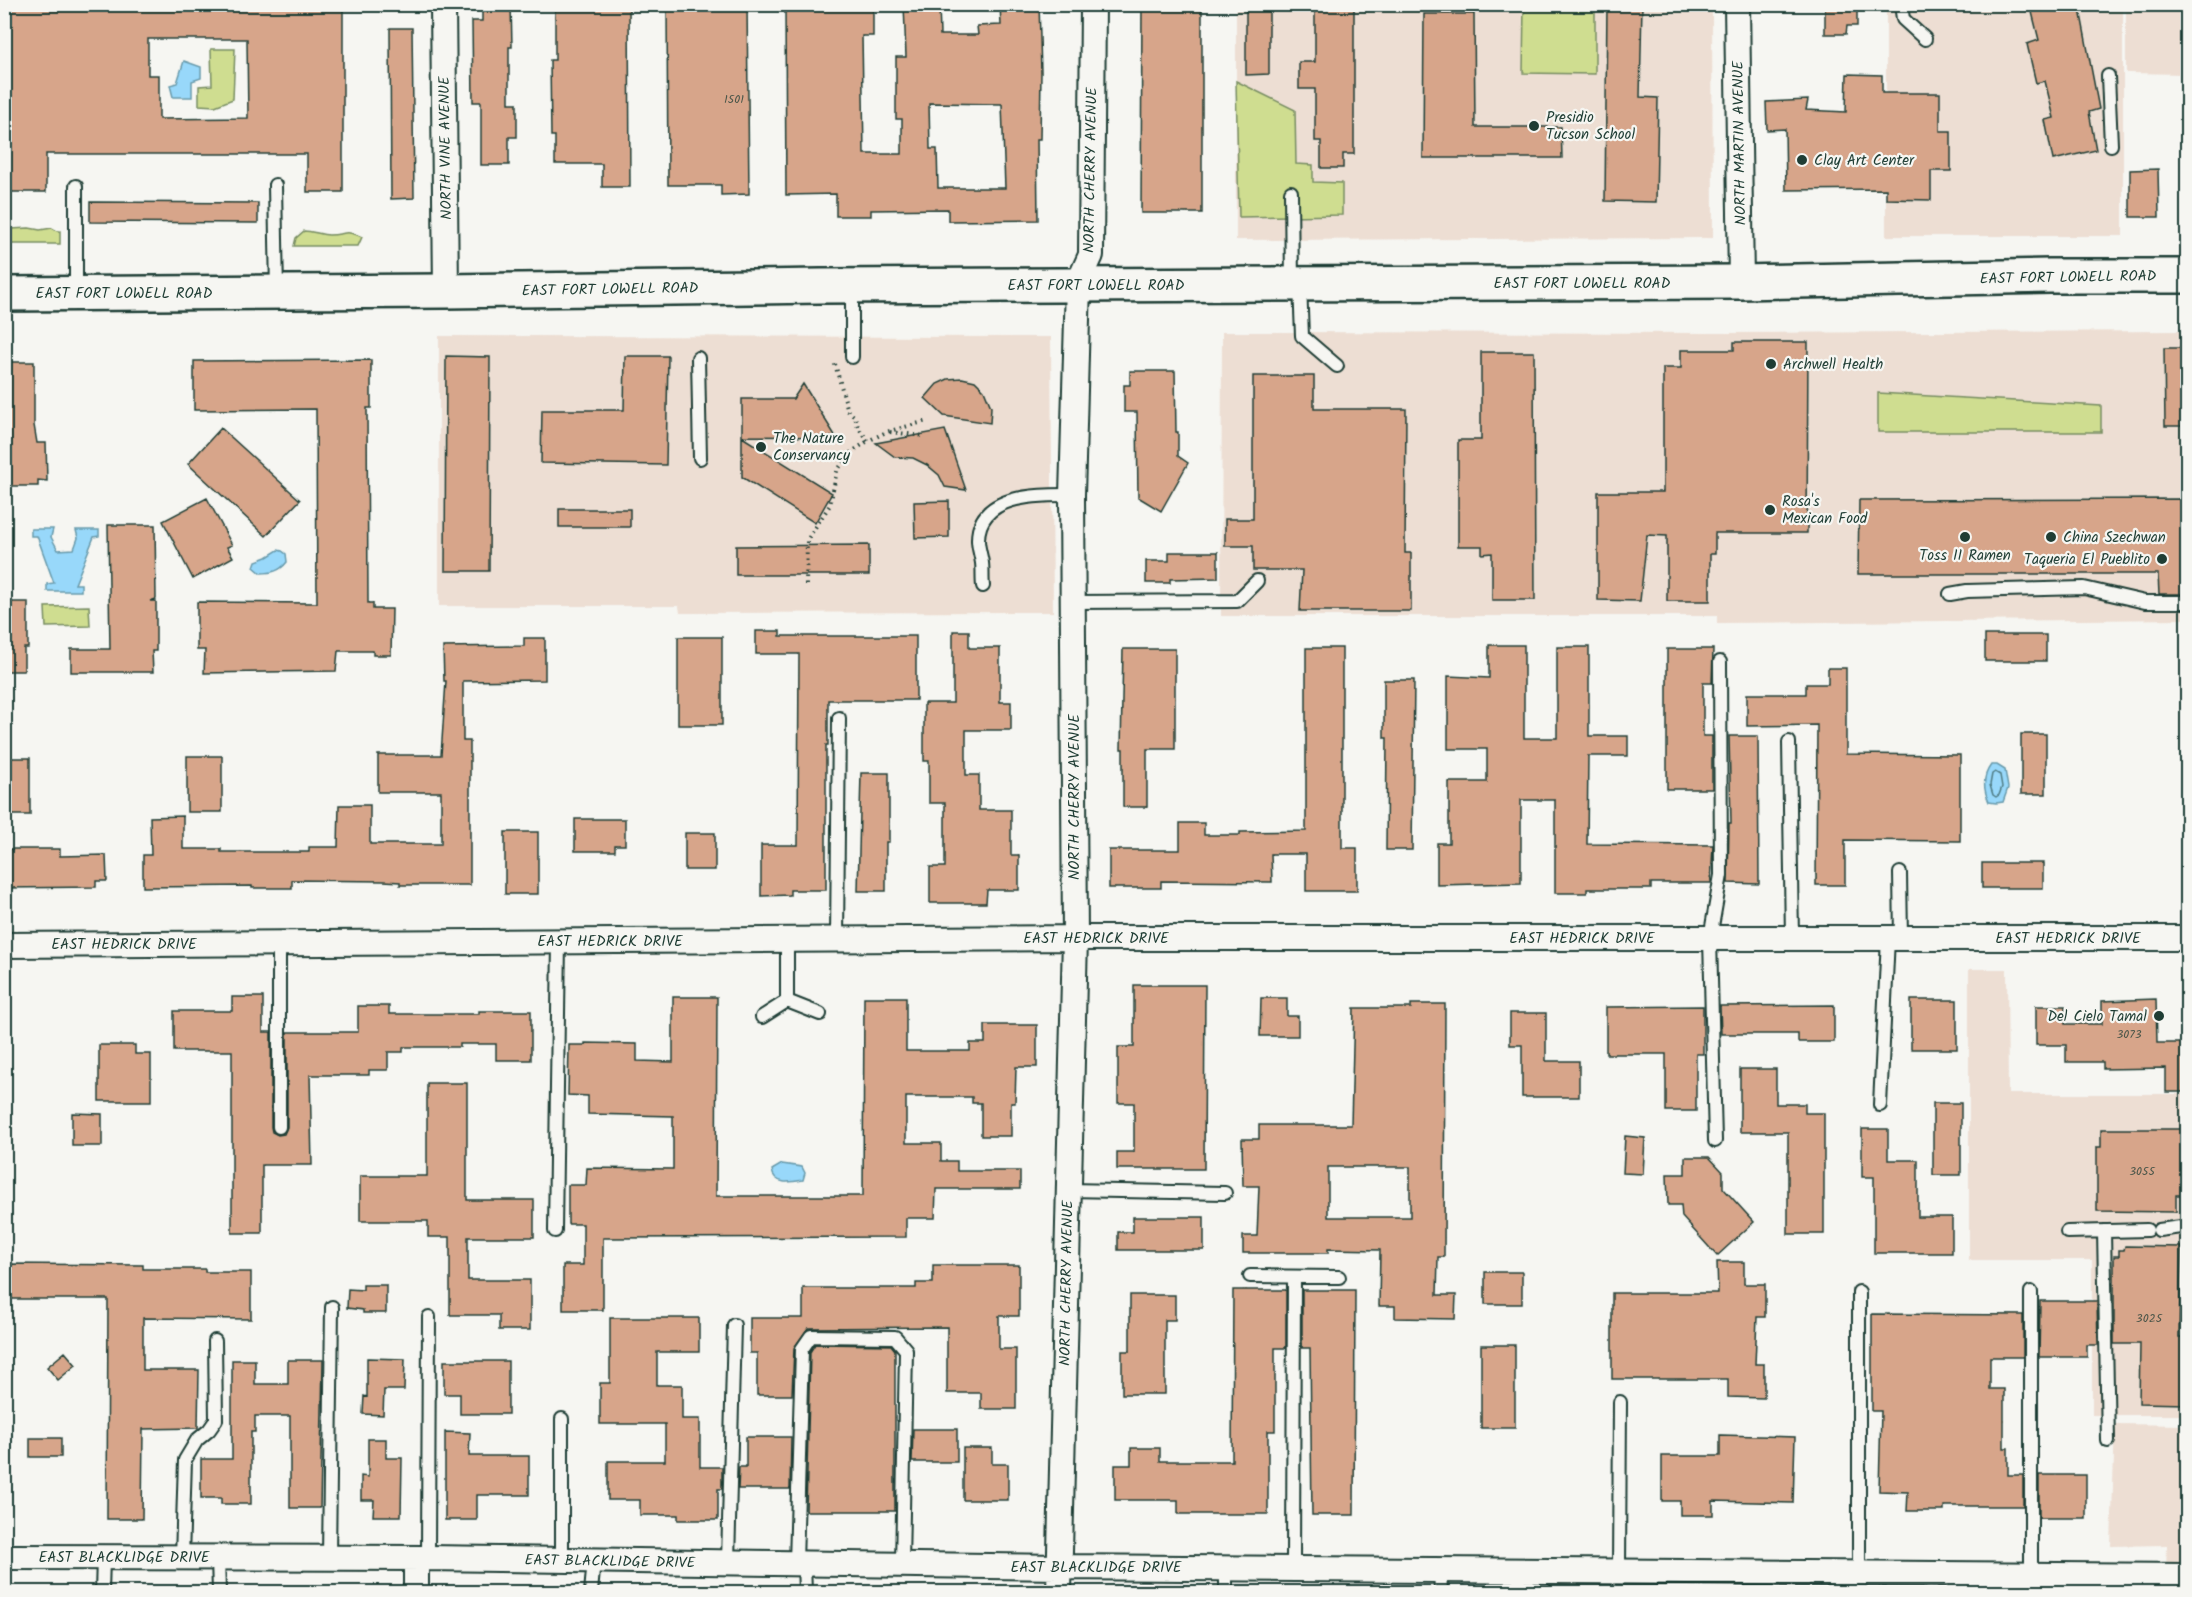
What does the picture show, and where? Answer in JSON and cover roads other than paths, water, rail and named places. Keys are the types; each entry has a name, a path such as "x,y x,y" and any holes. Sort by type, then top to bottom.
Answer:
{"main road":[{"name":"EAST FORT LOWELL ROAD","path":"4,294 1078,284 1213,286 1741,282 2050,276 2187,276"}],"street":[{"name":"NORTH VINE AVENUE","path":"443,4 446,291"},
{"name":"NORTH CHERRY AVENUE","path":"1059,1593 1075,938 1072,495 1078,284 1091,255 1092,4"},
{"name":"NORTH MARTIN AVENUE","path":"1737,4 1741,282"},
{"name":"EAST HEDRICK DRIVE","path":"4,945 1075,938 2187,938"},
{"name":"EAST BLACKLIDGE DRIVE","path":"4,1557 422,1558 1293,1569 1441,1581 1619,1571 2187,1576"},
{"path":"416,1593 422,1558"}],"lane":[{"path":"1901,4 1903,19 1925,39"},
{"path":"2108,76 2111,145"},
{"path":"275,185 277,292"},
{"path":"75,293 76,186"},
{"path":"1290,192 1302,336 1337,366"},
{"path":"852,286 852,357"},
{"path":"699,358 700,458"},
{"path":"983,586 978,537 989,512 1023,496 1072,495"},
{"path":"1073,603 1237,601 1257,581"},
{"path":"1950,594 1967,591 2084,588 2145,602 2187,602"},
{"path":"1715,1141 1710,938 1721,875 1719,662"},
{"path":"837,940 839,718"},
{"path":"1789,742 1792,938"},
{"path":"1880,1105 1900,873"},
{"path":"787,940 787,1001"},
{"path":"555,1231 559,941"},
{"path":"279,943 279,1127"},
{"path":"787,1001 820,1014"},
{"path":"762,1017 787,1001"},
{"path":"1068,1190 1225,1194"},
{"path":"2067,1232 2153,1230 2187,1226"},
{"path":"2104,1231 2108,1442"},
{"path":"1250,1276 1339,1277"},
{"path":"1293,1569 1294,1277"},
{"path":"1859,1292 1859,1573"},
{"path":"2031,1292 2031,1575"},
{"path":"329,1558 332,1307"},
{"path":"422,1558 429,1317"},
{"path":"728,1562 734,1325"},
{"path":"805,1593 800,1563 802,1349 810,1336 895,1338 906,1350 902,1565"},
{"path":"182,1558 185,1460 197,1440 209,1430 216,1420 214,1341"},
{"path":"1619,1571 1620,1402"},
{"path":"562,1419 562,1560"},
{"path":"102,1593 103,1558"},
{"path":"219,1558 219,1593"},
{"path":"591,1593 594,1560"},
{"path":"1226,1568 1226,1593"}],"water":[{"path":"184,61 201,67 201,78 192,81 192,97 173,97 170,85 177,83"},
{"path":"31,529 53,529 51,537 58,550 74,549 78,538 76,530 99,530 99,536 94,537 75,584 81,584 81,591 47,591 47,584 54,583 37,536 31,536"},
{"path":"278,550 286,554 287,562 282,568 261,573 254,567 256,561"},
{"path":"1991,765 1997,765 2005,770 2008,788 2003,802 1989,802 1987,797 1985,779"},
{"path":"782,1164 802,1167 805,1173 803,1180 784,1182 776,1179 772,1170"}],"place":[{"name":"Presidio Tucson School","path":"1534,126"},
{"name":"Clay Art Center","path":"1802,160"},
{"name":"Archwell Health","path":"1771,364"},
{"name":"The Nature Conservancy","path":"761,447"},
{"name":"Rosa's Mexican Food","path":"1770,510"},
{"name":"Toss II Ramen","path":"1965,537"},
{"name":"China Szechwan","path":"2051,537"},
{"name":"Taqueria El Pueblito","path":"2162,559"},
{"name":"Del Cielo Tamal","path":"2159,1016"}]}
